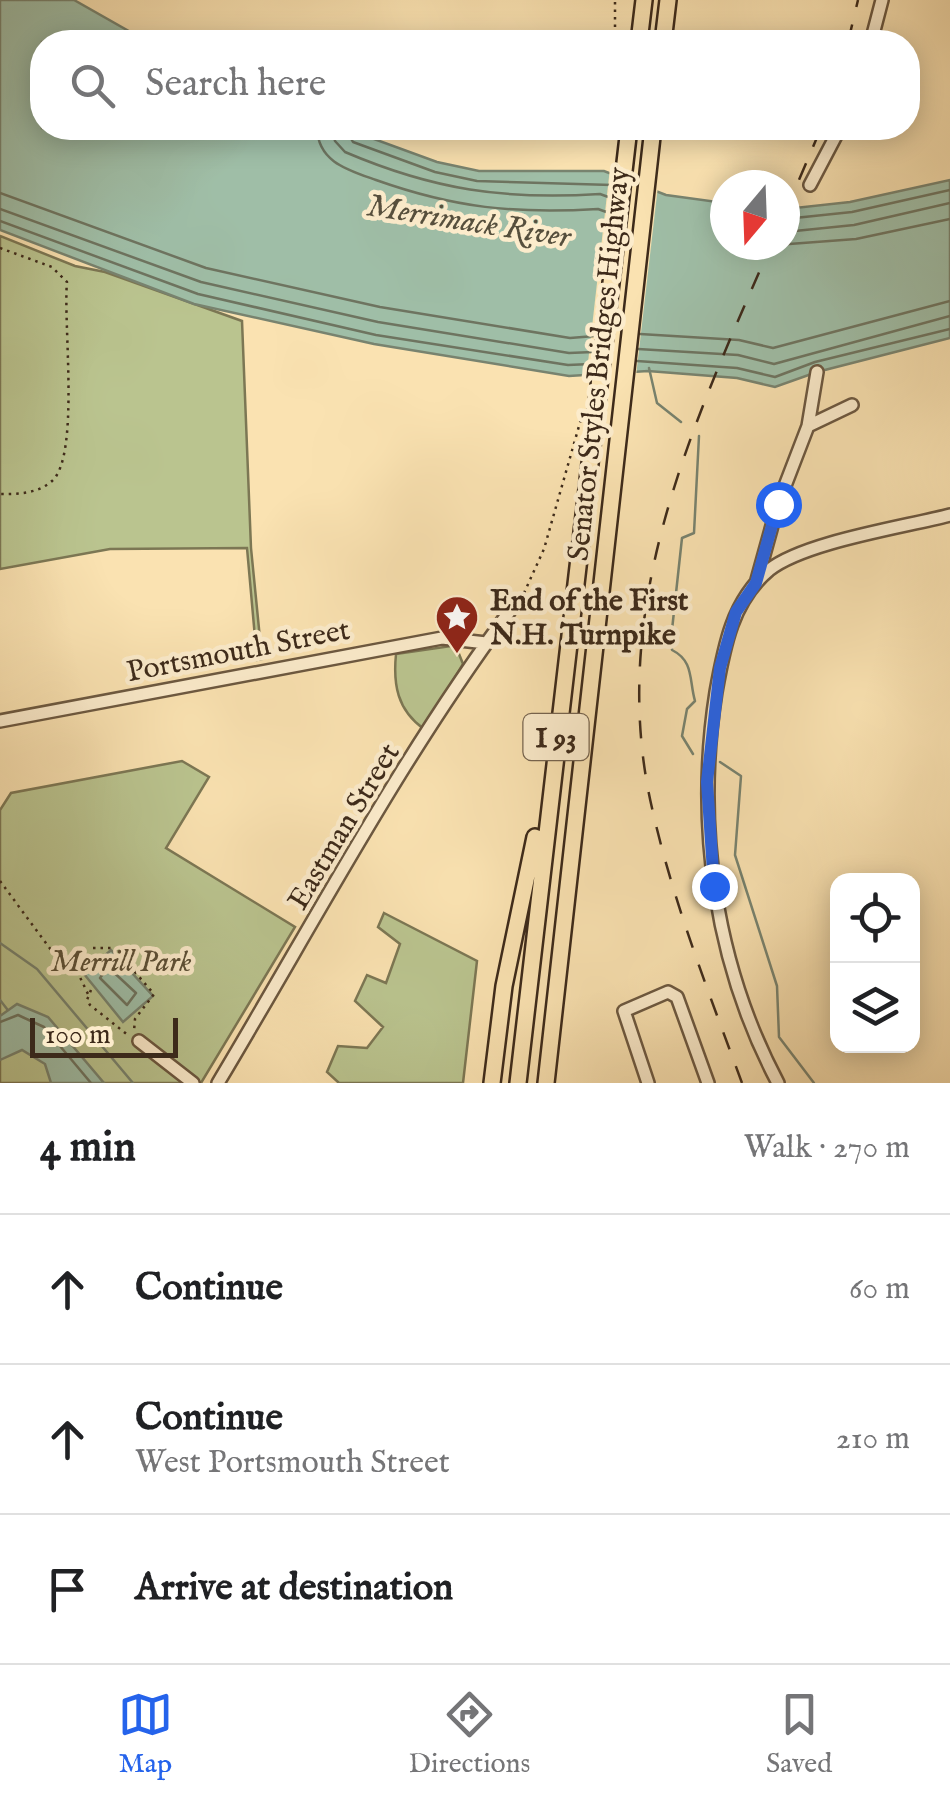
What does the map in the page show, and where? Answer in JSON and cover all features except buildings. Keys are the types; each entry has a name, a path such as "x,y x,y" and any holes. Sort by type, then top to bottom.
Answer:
{"highway":[{"path":"640,30 644,0"},
{"path":"664,30 668,0"},
{"name":"I 93","path":"518,1083 628,140"},
{"name":"Senator Styles Bridges Highway","path":"546,1083 651,140"},
{"path":"492,1083 504,986 551,775"}],"street":[{"path":"874,30 882,0"},
{"path":"810,185 834,140"},
{"path":"778,1083 758,1042 728,954 708,829 708,765 720,668 736,612 756,583 778,504 808,426 817,372"},
{"path":"808,426 852,406"},
{"path":"756,583 793,557 950,515"},
{"name":"Eastman Street","path":"218,1083 354,853 486,643 518,600"},
{"name":"Portsmouth Street","path":"0,721 442,638 486,643"},
{"path":"527,983 556,987"},
{"path":"648,1083 624,1011 668,992 676,998 708,1083"},
{"path":"139,1041 193,1083"}],"path":[{"path":"615,0 615,30"},
{"path":"0,248 61,272 67,282 66,429 61,468 40,490 0,494"},
{"path":"518,600 539,566 579,439 584,404"},
{"path":"0,882 42,940 74,966 89,992 90,1005 139,1041"},
{"path":"93,948 114,948 154,994 135,1019 134,1034 139,1041"}],"green space":[{"path":"0,236 75,266 105,272 242,321 251,548 262,659 257,660 247,548 110,549 0,569"},
{"path":"451,646 457,649 463,664 424,729 402,705 395,676 396,654"},
{"name":"Merrill Park","path":"182,761 209,777 166,848 295,927 201,1083 0,1083 0,810 11,793"},
{"path":"384,913 477,961 463,1083 339,1083 327,1072 338,1046 367,1048 383,1027 355,1001 367,975 386,983 400,944 378,927"}],"water":[{"name":"Merrimack River","path":"0,0 74,0 127,30 30,30 30,140 377,140 437,162 479,171 604,171 666,195 710,201 710,260 800,260 800,207 850,202 950,180 950,338 817,372 775,387 737,378 648,371 569,376 374,344 194,304 0,230"},
{"path":"111,950 153,996 123,1022 84,974"},
{"path":"17,1004 48,1017 104,1083 51,1083 45,1064 22,1050 0,1060 0,1016"}],"pier":[{"path":"610,168 658,186 636,376 586,380"}],"waterway":[{"path":"649,368 657,403 681,422"},
{"path":"693,754 682,736 687,709 695,701 691,679 684,660 672,650 671,639 682,538 694,533 699,436"},
{"path":"720,762 741,776 735,855 777,986 779,1037 814,1083"},
{"path":"0,943 37,969 133,1083"},
{"path":"0,1000 7,1009"}],"railway":[{"path":"851,30 858,0"},
{"path":"800,178 816,140"},
{"path":"742,1083 681,913 652,808 641,734 640,661 649,589 665,519 713,380 765,260"}],"place":[{"name":"End of the First N.H. Turnpike","path":"457,655"}],"route":[{"path":"714,886 707,782 720,668 736,612 756,583 778,504"}]}
